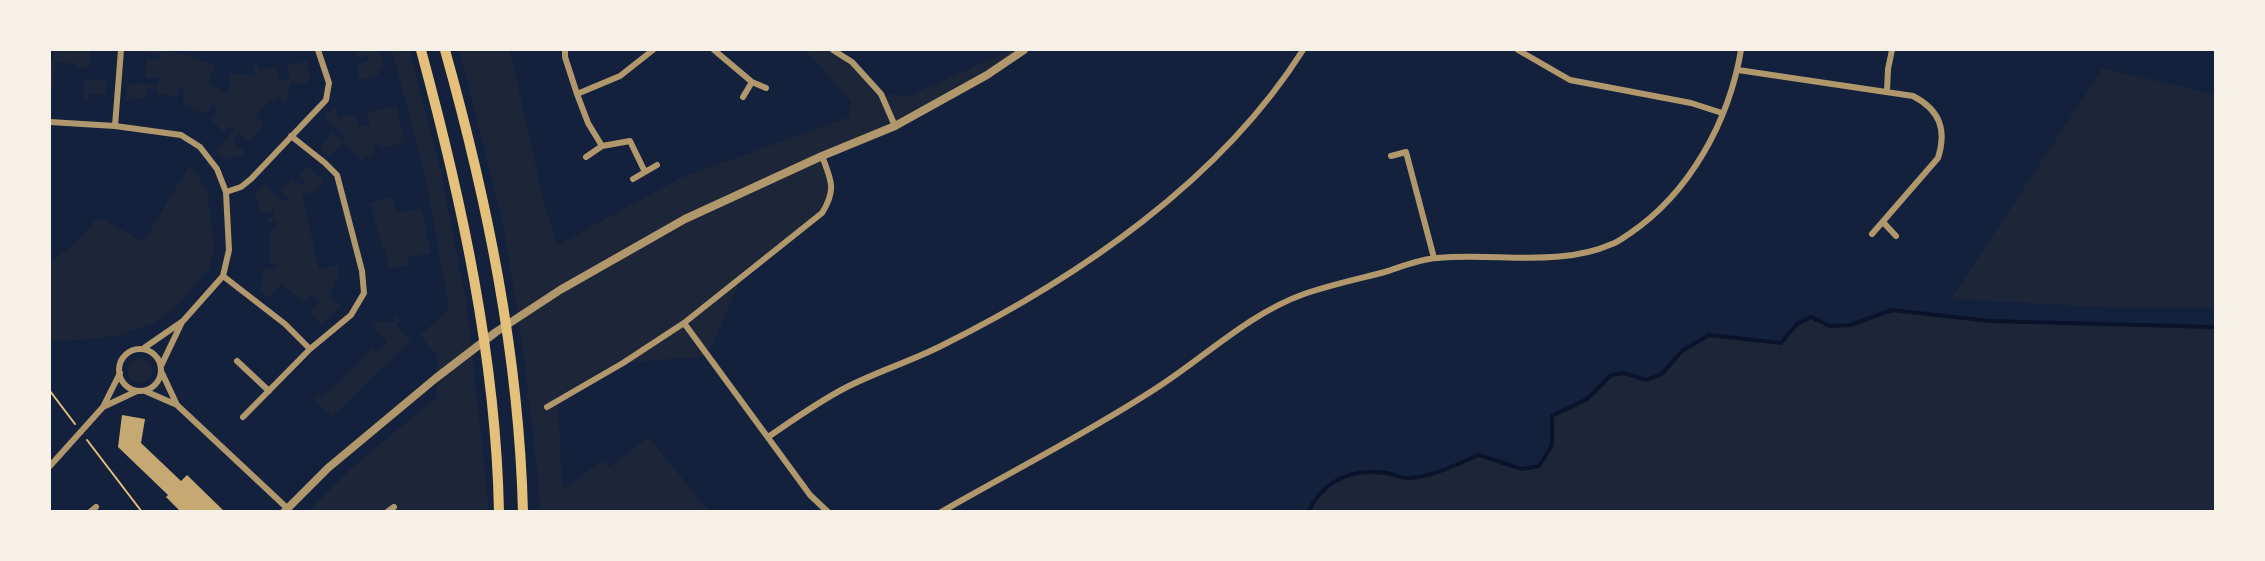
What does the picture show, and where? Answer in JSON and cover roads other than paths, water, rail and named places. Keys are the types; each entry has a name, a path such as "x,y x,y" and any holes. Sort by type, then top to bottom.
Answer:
{"highway":[{"path":"421,50 448,150 476,291 492,413 499,512"},
{"path":"445,50 485,204 499,281 514,376 524,512"}],"street":[{"path":"115,126 121,50"},
{"path":"226,192 241,187 326,100 329,83 318,50"},
{"path":"565,50 565,57 588,123 602,146"},
{"path":"577,94 620,76 653,50"},
{"path":"714,50 752,82 766,88"},
{"path":"833,50 852,62 881,94 896,126"},
{"path":"177,405 156,354 144,348 137,348 125,355 119,367 126,385 177,405 285,510 328,468 436,378 495,332 546,299 685,219 822,156 896,126 978,80 1024,50"},
{"path":"768,437 847,387 939,347 1010,309 1143,222 1254,118 1303,50"},
{"path":"1518,50 1570,80 1691,103 1722,114"},
{"path":"941,512 1156,389 1269,310 1303,295 1434,258 1473,255 1524,258 1573,255 1613,244 1644,224 1672,196 1700,162 1722,114 1738,70 1741,50"},
{"path":"1887,91 1888,69 1893,50"},
{"path":"1738,70 1913,96 1934,111 1942,131 1942,146 1938,158 1872,234"},
{"path":"743,98 752,82"},
{"path":"50,123 115,126 181,135 200,147 217,170 226,192 229,250 223,276 183,321 144,348"},
{"path":"243,417 310,350 351,315 364,293 362,271 337,175 325,162 291,136"},
{"path":"586,157 602,146 630,141 645,172"},
{"path":"1391,156 1406,152 1434,258"},
{"path":"547,407 623,363 684,323 822,213 831,199 832,182 822,156"},
{"path":"633,179 657,165"},
{"path":"1883,222 1896,236"},
{"path":"223,276 285,324 310,350"},
{"path":"102,407 156,384 183,321"},
{"path":"684,323 810,495 828,512"},
{"path":"237,361 268,391"},
{"path":"50,466 102,407 120,373"},
{"path":"90,512 96,507"},
{"path":"387,512 393,507"}],"waterway":[{"path":"1308,512 1330,484 1361,472 1386,473 1405,478 1417,477 1445,470 1479,455 1522,469 1539,466 1552,445 1552,416 1587,399 1611,375 1624,373 1646,380 1662,374 1682,351 1709,335 1781,343 1797,324 1811,317 1830,326 1850,325 1892,310 1990,321 2216,327"}]}
